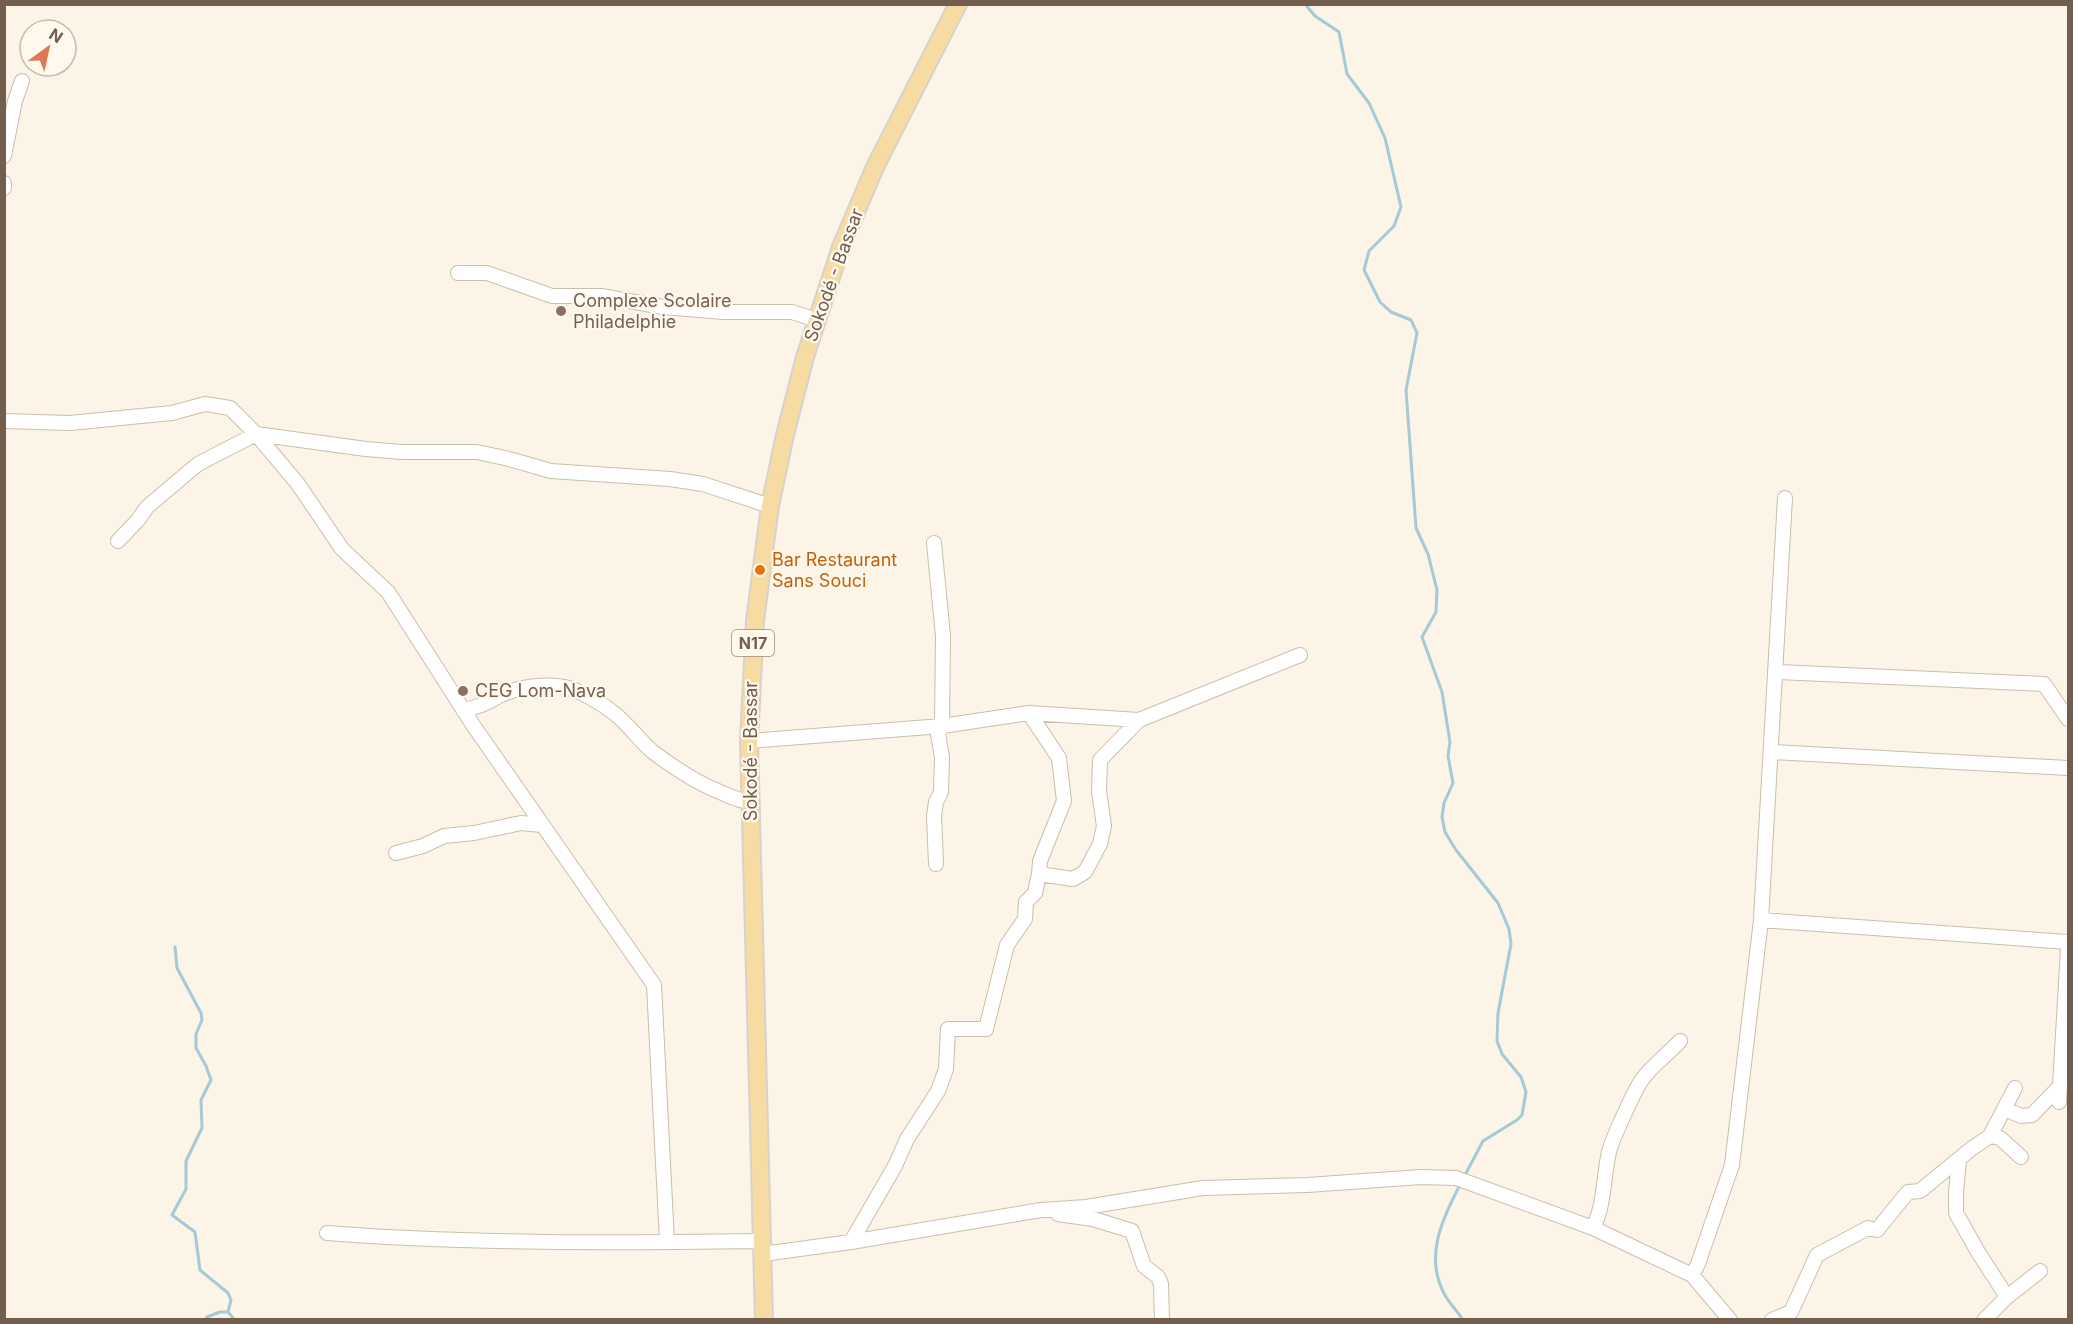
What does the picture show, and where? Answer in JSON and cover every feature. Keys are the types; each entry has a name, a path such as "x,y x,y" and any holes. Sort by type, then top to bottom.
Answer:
{"main road":[{"name":"Sokodé - Bassar","path":"764,1320 749,741 755,621 770,506 805,357 841,247 875,167 958,4"}],"street":[{"path":"4,156 15,101 22,81"},
{"path":"4,183 4,188"},
{"path":"458,273 487,273 552,296 601,296 672,308 724,312 792,312 817,320"},
{"path":"4,421 70,423 172,412 205,404 230,408 256,434 298,484 342,549 388,592 463,710 654,985 667,1242"},
{"path":"118,541 147,507 198,465 256,434 402,452 477,452 550,471 681,480 703,484 770,506"},
{"path":"1692,1275 1698,1264 1732,1165 1761,920 1777,672 1785,498"},
{"path":"934,543 943,636 942,726 938,734 942,757 941,792 936,802 934,816 936,864"},
{"path":"1039,874 1072,879 1084,872 1100,844 1104,826 1099,791 1100,760 1139,720 1300,655"},
{"path":"1777,672 2044,684 2068,719"},
{"path":"463,710 476,708 503,694 520,689 542,686 564,687 579,692 613,713 652,751 678,770 714,790 737,799 751,801"},
{"path":"749,741 942,726 1029,713 1139,720"},
{"path":"851,1242 895,1166 907,1139 938,1090 946,1069 948,1029 986,1029 1007,945 1025,919 1026,902 1035,893 1040,861 1064,801 1059,758 1029,713"},
{"path":"1772,752 2068,768"},
{"path":"396,853 423,846 444,836 521,823 543,825"},
{"path":"1761,920 2068,942"},
{"path":"2059,1102 2068,949"},
{"path":"1593,1228 1599,1216 1603,1197 1609,1150 1641,1080 1680,1041"},
{"path":"2004,1109 2021,1116 2032,1114 2060,1086"},
{"path":"1772,1320 1791,1312 1817,1255 1868,1228 1877,1230 1908,1192 1920,1191 1990,1136 2015,1088"},
{"path":"1990,1136 2000,1138 2021,1157"},
{"path":"1959,1159 1956,1213 2007,1297"},
{"path":"327,1233 416,1239 667,1242 762,1247 851,1242 1044,1210 1203,1188 1307,1185 1421,1177 1462,1180 1593,1228 1692,1275 1730,1320"},
{"path":"1044,1210 1066,1216 1093,1219 1132,1231 1143,1266 1158,1277 1161,1284 1162,1320"},
{"path":"1984,1320 2007,1297 2040,1271"}],"waterway":[{"path":"1305,4 1315,16 1339,32 1347,74 1369,103 1385,138 1401,207 1394,226 1369,251 1364,270 1380,302 1391,312 1411,320 1417,333 1406,390 1416,528 1428,554 1437,590 1436,612 1422,637 1442,692 1450,742 1448,756 1453,783 1444,803 1442,817 1445,832 1456,850 1498,903 1509,929 1511,944 1498,1013 1497,1041 1502,1054 1521,1077 1526,1092 1522,1115 1483,1141 1464,1177"},
{"path":"175,947 177,968 201,1013 202,1020 196,1034 196,1048 211,1080 201,1100 202,1128 186,1161 186,1189 172,1215 195,1232 200,1270 228,1293 231,1300 228,1312"},
{"path":"1461,1183 1442,1225 1436,1253 1436,1268 1446,1297 1463,1320"},
{"path":"205,1320 220,1312 228,1312 235,1320"}],"place":[{"name":"Complexe Scolaire Philadelphie","path":"561,311"},
{"name":"Bar Restaurant Sans Souci","path":"760,570"},
{"name":"CEG Lom-Nava","path":"463,691"}]}
